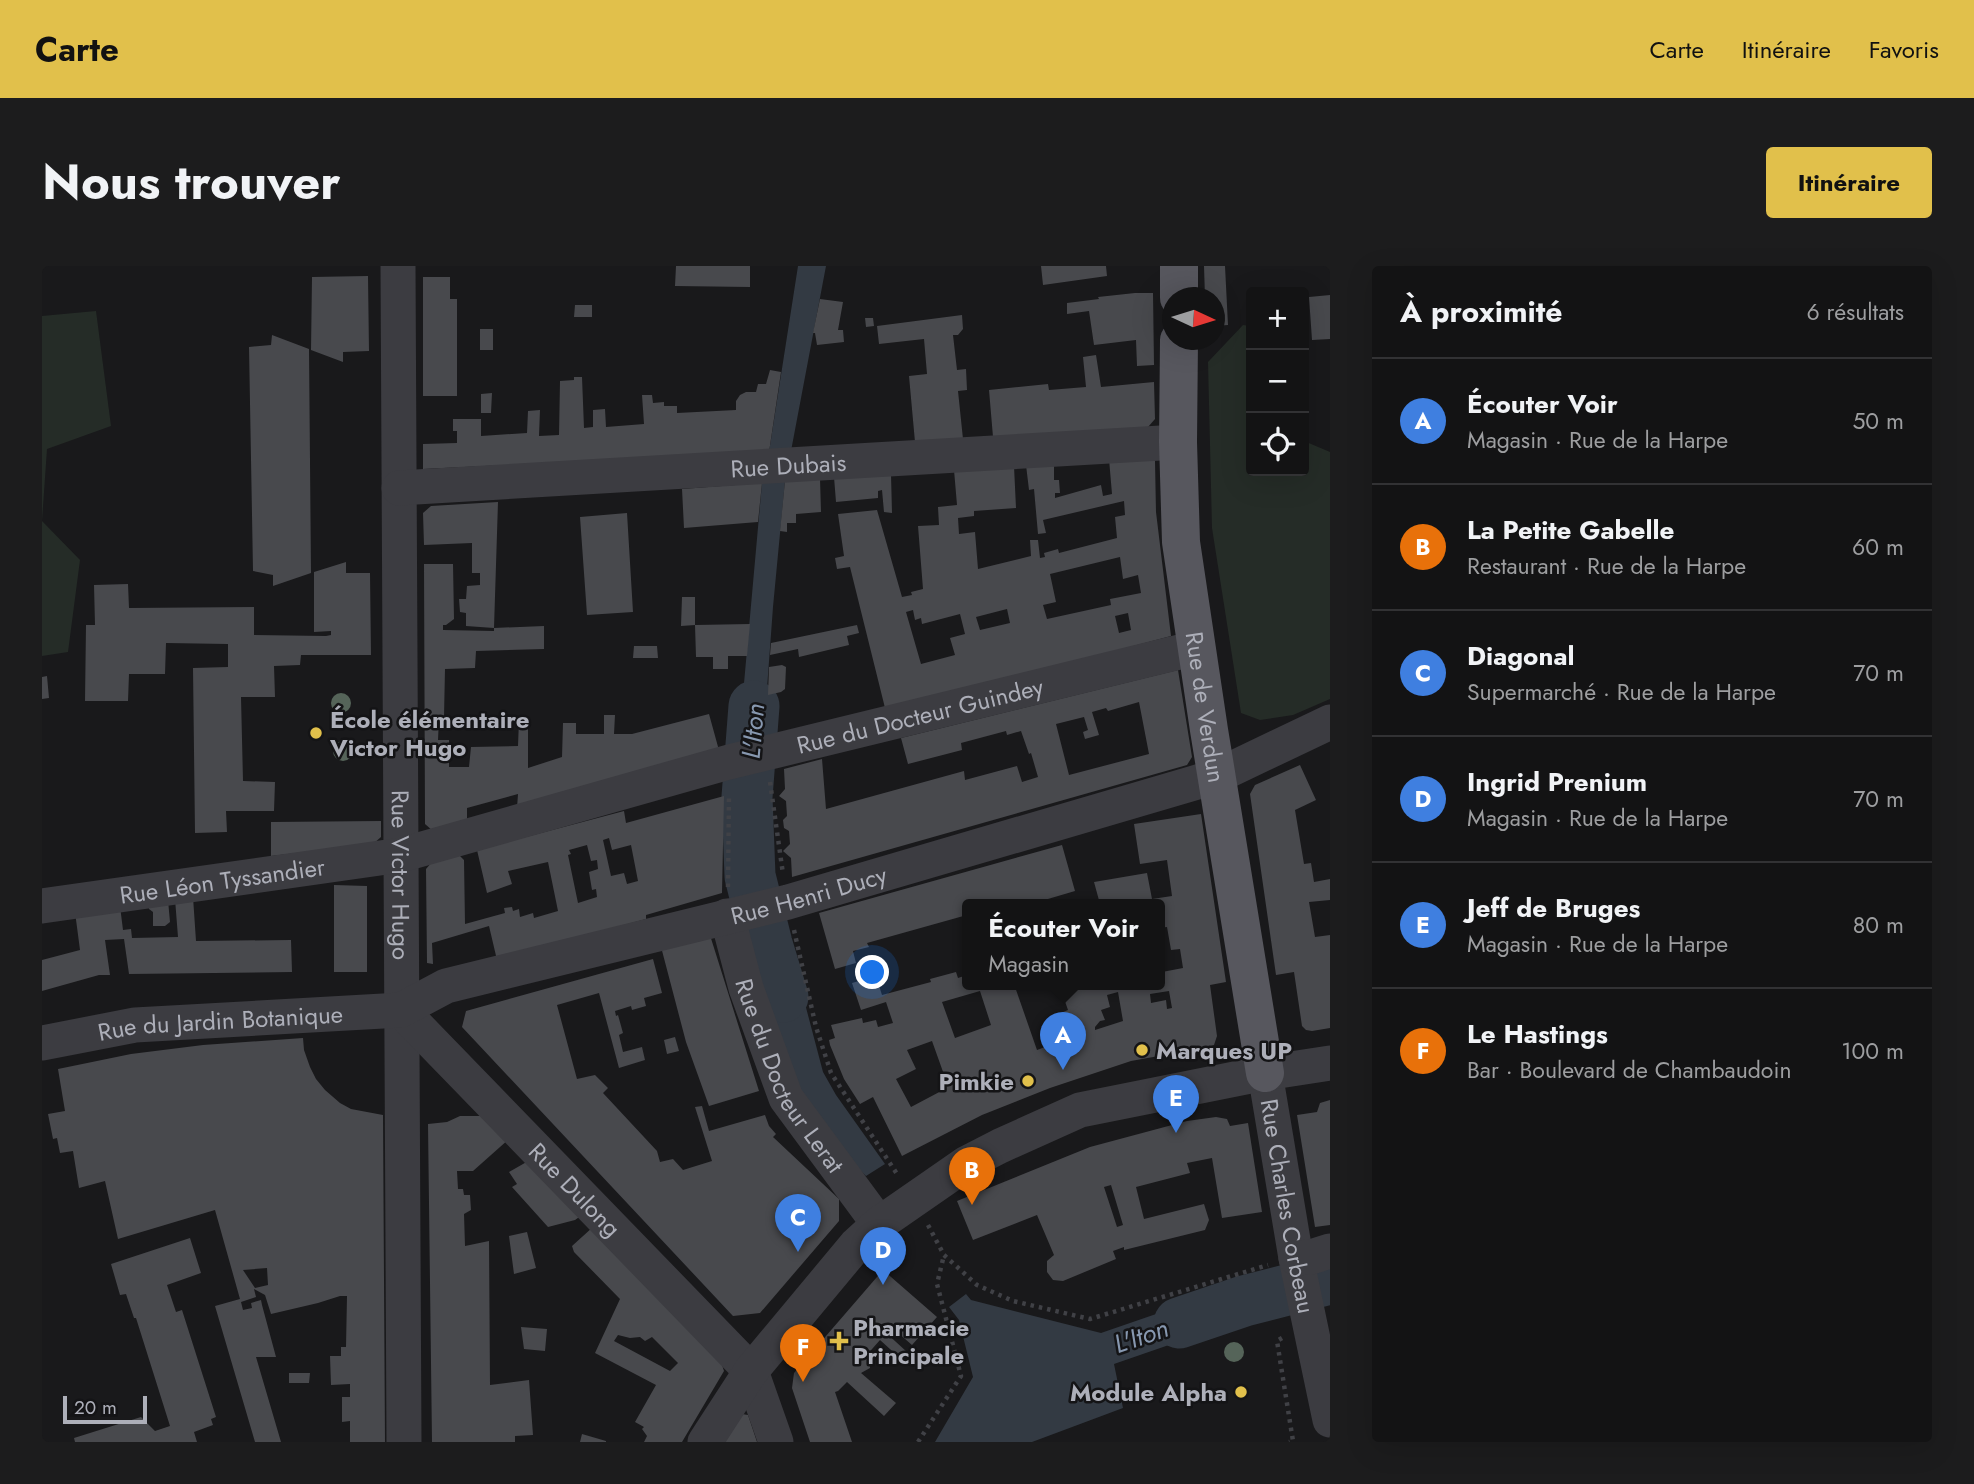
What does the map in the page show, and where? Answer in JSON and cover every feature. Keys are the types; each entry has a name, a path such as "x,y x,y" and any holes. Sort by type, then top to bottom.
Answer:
{"main road":[{"path":"1179,266 1179,287"},
{"name":"Rue de Verdun","path":"1179,350 1181,542 1265,1073"}],"street":[{"name":"Rue Victor Hugo","path":"398,266 404,1442"},
{"name":"Rue Dubais","path":"399,488 1178,442"},
{"name":"Rue du Docteur Guindey","path":"401,855 767,752 1196,648"},
{"name":"Rue Henri Ducy","path":"401,1010 446,986 788,902 1217,776 1330,722"},
{"name":"Rue Léon Tyssandier","path":"42,906 401,855"},
{"name":"Rue du Docteur Lerat","path":"727,916 746,988 786,1098 879,1224"},
{"name":"Rue du Jardin Botanique","path":"42,1043 135,1026 401,1010"},
{"name":"Rue Dulong","path":"401,1010 751,1371"},
{"path":"705,1442 751,1371 856,1245 879,1224 967,1163 1080,1110 1265,1073 1330,1063"},
{"name":"Rue Charles Corbeau","path":"1265,1073 1296,1258 1329,1411"},
{"path":"1296,1258 1330,1251"},
{"path":"751,1371 776,1442"}],"path":[{"path":"767,752 788,902 816,1027 831,1073 900,1178"},
{"path":"727,916 729,762"},
{"path":"927,1223 944,1255 977,1285 1013,1301 1090,1319 1296,1258"},
{"path":"918,1442 961,1376 937,1284 944,1255"}],"shaded area":[{"path":"96,311 111,426 47,449 42,521 42,316"},
{"path":"1243,325 1246,325 1246,476 1309,476 1309,443 1330,452 1330,699 1293,715 1260,720 1241,713 1212,528 1208,362 1219,350 1225,350 1225,344"},
{"path":"42,521 80,560 68,652 42,656"}],"water":[{"path":"798,266 826,266 791,451 769,452"},
{"path":"785,481 763,743 738,750 762,483"},
{"path":"762,775 765,811 768,811 772,882 736,892 737,781"},
{"path":"784,924 823,1072 885,1164 866,1176 818,1129 788,1076 747,934"},
{"path":"1330,1264 1330,1292 1323,1295 1315,1267"},
{"path":"1243,1284 1244,1319 1114,1364 1123,1408 1032,1442 935,1442 973,1377 959,1320 949,1307 966,1294 971,1300 1101,1333"}],"building":[{"path":"676,266 750,266 750,287 675,286"},
{"path":"1041,266 1106,266 1107,276 1043,285"},
{"path":"1204,266 1225,266 1228,325 1225,325 1225,287 1205,287"},
{"path":"368,276 369,351 343,352 343,362 311,350 312,277"},
{"path":"423,277 450,277 450,299 457,299 457,396 423,396"},
{"path":"1153,293 1154,365 1137,366 1136,340 1094,345 1089,311 1067,314 1067,303"},
{"path":"1330,295 1330,339 1312,340 1309,297"},
{"path":"820,299 843,302 838,330 843,330 844,342 817,345 813,333"},
{"path":"575,305 592,305 592,317 574,317"},
{"path":"962,315 963,329 958,335 953,335 957,370 966,369 967,390 958,391 963,439 915,442 909,376 927,374 924,339 879,344 877,326"},
{"path":"865,318 873,318 874,326 866,327"},
{"path":"480,329 493,329 493,350 480,350"},
{"path":"272,335 309,349 311,573 273,586 273,575 253,571 249,347 271,345"},
{"path":"1096,355 1101,387 1154,382 1155,419 1148,427 993,437 989,390 1048,384 1049,390 1086,387 1083,357"},
{"path":"770,370 781,372 769,452 423,469 423,444 457,443 453,419 481,419 481,436 527,433 528,411 540,410 539,436 559,435 560,381 574,380 574,377 582,377 584,428 593,427 593,410 605,409 606,427 644,424 642,395 652,395 653,403 664,402 664,406 677,406 677,413 736,410 736,401 740,395 756,392 758,384 766,384"},
{"path":"492,393 491,413 481,413 481,394"},
{"path":"1149,456 1155,461 1156,512 1171,636 886,712 850,567 837,569 835,558 844,556 838,514 877,510 902,597 912,595 911,592 923,589 918,526 939,525 938,507 957,505 954,470 1014,466 1016,508 974,511 974,516 958,518 959,534 975,532 978,569 1031,556 1030,540 1038,540 1040,558 1045,557 1044,553 1058,549 1059,553 1117,538 1115,517 1125,515 1124,501 1043,520 1046,533 1038,534 1034,489 1029,490 1026,465 1054,463 1054,480 1059,480 1060,493 1055,493 1055,498 1101,485 1103,496 1112,494 1109,459","holes":["1120,557 1123,579 1138,575 1141,593 1110,599 1111,605 1047,619 1043,605 1056,602 1050,574","1007,609 1010,623 980,630 976,617","913,610 915,620 921,618 922,624 960,614 965,634 950,638 955,655 921,664 906,612","1128,613 1131,630 1119,633 1115,616"]},
{"path":"891,474 892,513 884,512 882,490 878,491 878,498 836,502 834,477"},
{"path":"820,478 821,512 796,514 796,523 787,523 787,532 780,531 785,481"},
{"path":"762,483 758,522 684,528 682,489"},
{"path":"498,502 494,628 466,626 466,613 460,612 459,599 466,599 467,586 480,585 480,573 472,573 472,543 424,545 423,513 431,506"},
{"path":"627,513 633,612 587,615 580,517"},
{"path":"346,562 346,573 370,573 371,655 301,655 300,665 274,666 275,697 241,697 243,781 275,782 274,811 226,811 227,832 195,833 193,668 228,667 228,644 166,643 165,674 129,674 128,701 85,701 86,625 95,625 94,585 128,584 129,608 254,607 254,635 326,636 331,635 331,631 314,632 314,572"},
{"path":"424,564 453,564 454,619 443,625 443,630 494,631 494,628 544,626 544,649 476,651 475,668 445,669 444,717 439,718 438,740 449,740 449,767 469,767 471,747 518,746 519,720 528,721 528,768 562,757 563,723 576,723 576,734 604,734 604,715 615,715 614,734 632,734 709,714 720,754 517,808 518,794 467,808 467,822 433,831 425,824"},
{"path":"682,597 695,597 695,625 681,626"},
{"path":"750,624 747,656 728,656 728,669 713,669 713,657 696,657 695,625"},
{"path":"857,625 859,633 847,636 849,645 799,657 798,649 770,655 771,643"},
{"path":"634,646 657,646 658,658 633,658"},
{"path":"769,667 786,667 785,689 768,695"},
{"path":"1178,670 1192,757 1187,765 792,877 791,858 783,851 790,844 789,831 784,828 783,820 787,816 786,801 779,796 785,789 784,769 822,759 826,809 964,771 965,780 1017,766 1022,782 1038,777 1021,731 1007,735 1006,731 961,743 962,750 908,764 901,738","holes":["1139,702 1149,754 1069,775 1056,724 1084,717 1088,730 1083,732 1085,739 1099,735 1092,712 1106,708 1108,711"]},
{"path":"47,676 49,698 42,699 42,677"},
{"path":"1300,765 1316,800 1295,810 1304,864 1311,863 1314,882 1330,879 1330,900 1309,902 1315,937 1330,935 1330,1028 1312,1031 1302,1026 1294,972 1276,975 1250,794 1255,785"},
{"path":"724,796 722,893 646,915 646,919 497,960 489,926 432,943 433,964 427,963 426,869 432,862 459,855 464,860 465,924 505,913 504,908 512,907 513,911 519,909 520,917 533,913 534,918 558,911 548,862 508,871 512,884 487,893 477,850 624,811 626,823","holes":["609,838 612,850 631,845 638,881 627,884 624,873 611,876 603,840","587,845 591,861 597,860 598,869 589,872 592,890 596,889 597,897 578,903 568,855 571,854 569,850"]},
{"path":"1201,814 1226,982 1210,985 1217,1036 1214,1045 1131,1061 1050,1088 982,1115 902,1156 873,1097 860,1104 844,1079 830,1045 829,1040 835,1038 831,1025 862,1018 863,1023 876,1020 878,1027 893,1023 886,1002 861,1010 852,983 876,976 882,995 931,982 930,979 956,972 958,978 962,977 962,990 1016,990 1037,1050 1064,1040 1056,1015 1068,1010 1061,990 1165,990 1165,971 1183,968 1180,949 1171,950 1165,927 1165,899 1152,899 1172,896 1167,860 1140,864 1134,824","holes":["980,991 991,1025 955,1038 942,1002","1169,991 1172,1008 1167,1009 1166,1000 1151,1003 1150,994","1118,992 1123,1021 1095,1030 1100,1021 1105,1020 1101,1010 1110,1007 1107,995","932,1041 947,1083 945,1089 911,1107 896,1079 916,1069 907,1050"]},
{"path":"381,821 381,837 373,844 271,856 271,822"},
{"path":"1062,845 1075,891 1048,899 962,899 962,916 867,943 869,947 853,951 856,963 835,969 819,913"},
{"path":"1147,873 1152,899 1099,899 1094,882"},
{"path":"334,885 367,886 367,972 334,972"},
{"path":"193,897 196,941 291,940 292,972 129,974 124,939 105,940 110,975 99,975 42,991 42,960 80,950 75,912 120,906 123,930 131,929 132,938 178,937 175,899"},
{"path":"168,900 170,922 165,926 153,926 153,912 148,903"},
{"path":"709,932 759,1091 709,1106 686,1042 660,943"},
{"path":"653,959 662,993 644,998 646,1006 632,1010 631,1006 615,1011 623,1033 619,1035 623,1052 642,1047 645,1060 619,1068 599,993 557,1005 577,1079 595,1075 608,1088 603,1093 657,1151 660,1162 673,1159 683,1170 712,1161 695,1107 702,1106 709,1131 765,1115 776,1134 773,1137 839,1199 839,1221 760,1313 733,1316 462,1027 466,1011"},
{"path":"675,1037 679,1051 667,1054 664,1040"},
{"path":"303,1038 310,1067 325,1090 351,1109 383,1115 385,1442 350,1442 350,1421 342,1422 342,1397 350,1397 350,1384 331,1385 330,1356 341,1356 341,1347 346,1347 347,1296 271,1314 265,1295 254,1289 256,1297 241,1302 243,1310 252,1308 251,1303 261,1300 276,1357 256,1357 281,1442 255,1442 215,1306 240,1299 215,1210 118,1239 105,1181 79,1188 73,1151 60,1153 57,1138 53,1139 48,1114 65,1111 58,1069 131,1054 203,1045","holes":["267,1268 268,1285 255,1288 243,1270"]},
{"path":"1330,1100 1330,1225 1315,1227 1297,1115 1317,1112 1320,1103"},
{"path":"460,1116 487,1116 509,1139 473,1171 457,1171 458,1189 463,1189 464,1195 470,1195 471,1210 464,1214 465,1246 489,1241 490,1385 529,1380 533,1435 515,1436 515,1442 432,1442 428,1124 447,1122"},
{"path":"1216,1117 1227,1119 1230,1126 1248,1123 1262,1212 1222,1218 1212,1158 1187,1163 1190,1173 1136,1187 1144,1219 1204,1204 1209,1220 1205,1230 1124,1250 1124,1247 1113,1251 1116,1259 1063,1281 1053,1280 1047,1272 1047,1261 1054,1255 1037,1215 973,1240 957,1201 1090,1147 1187,1121","holes":["1111,1185 1123,1225 1117,1227 1104,1187"]},
{"path":"530,1160 582,1215 575,1220 548,1227 512,1187 517,1184 509,1172"},
{"path":"593,1227 721,1362 724,1371 682,1442 644,1442 647,1436 642,1429 644,1427 635,1422 656,1385 595,1353 620,1299 574,1252 572,1246","holes":["618,1335 640,1337 645,1341 652,1337 678,1363 670,1371 614,1341"]},
{"path":"527,1232 536,1268 514,1274 509,1236"},
{"path":"190,1238 201,1273 167,1285 176,1312 182,1310 216,1417 211,1419 213,1425 194,1432 197,1442 75,1442 74,1438 141,1417 155,1431 170,1426 136,1318 126,1294 120,1295 111,1264"},
{"path":"883,1270 937,1317 912,1345 889,1325 884,1331 907,1352 901,1359 880,1340 865,1357 870,1362 870,1368 861,1373 896,1403 884,1416 847,1382 835,1392 852,1442 810,1442 792,1388 794,1373"},
{"path":"521,1327 547,1329 545,1351 524,1349"},
{"path":"289,1373 310,1373 309,1383 289,1383"},
{"path":"742,1414 748,1415 757,1442 725,1442"},
{"path":"582,1434 606,1441 606,1442 580,1442"}],"waterway":[{"name":"L'Iton","path":"754,706 747,797 750,876 783,997"},
{"name":"L'Iton","path":"1179,1323 1244,1301 1330,1279"}],"place":[{"name":"École élémentaire Victor Hugo","path":"316,733"},
{"name":"Marques UP","path":"1142,1050"},
{"name":"Écouter Voir","path":"1063,1070"},
{"name":"Pimkie","path":"1028,1081"},
{"name":"Jeff de Bruges","path":"1176,1133"},
{"name":"La Petite Gabelle","path":"972,1205"},
{"name":"Diagonal","path":"798,1252"},
{"name":"Ingrid Prenium","path":"883,1285"},
{"name":"Pharmacie Principale","path":"839,1341"},
{"name":"Le Hastings","path":"803,1382"},
{"name":"Module Alpha","path":"1241,1392"}]}
